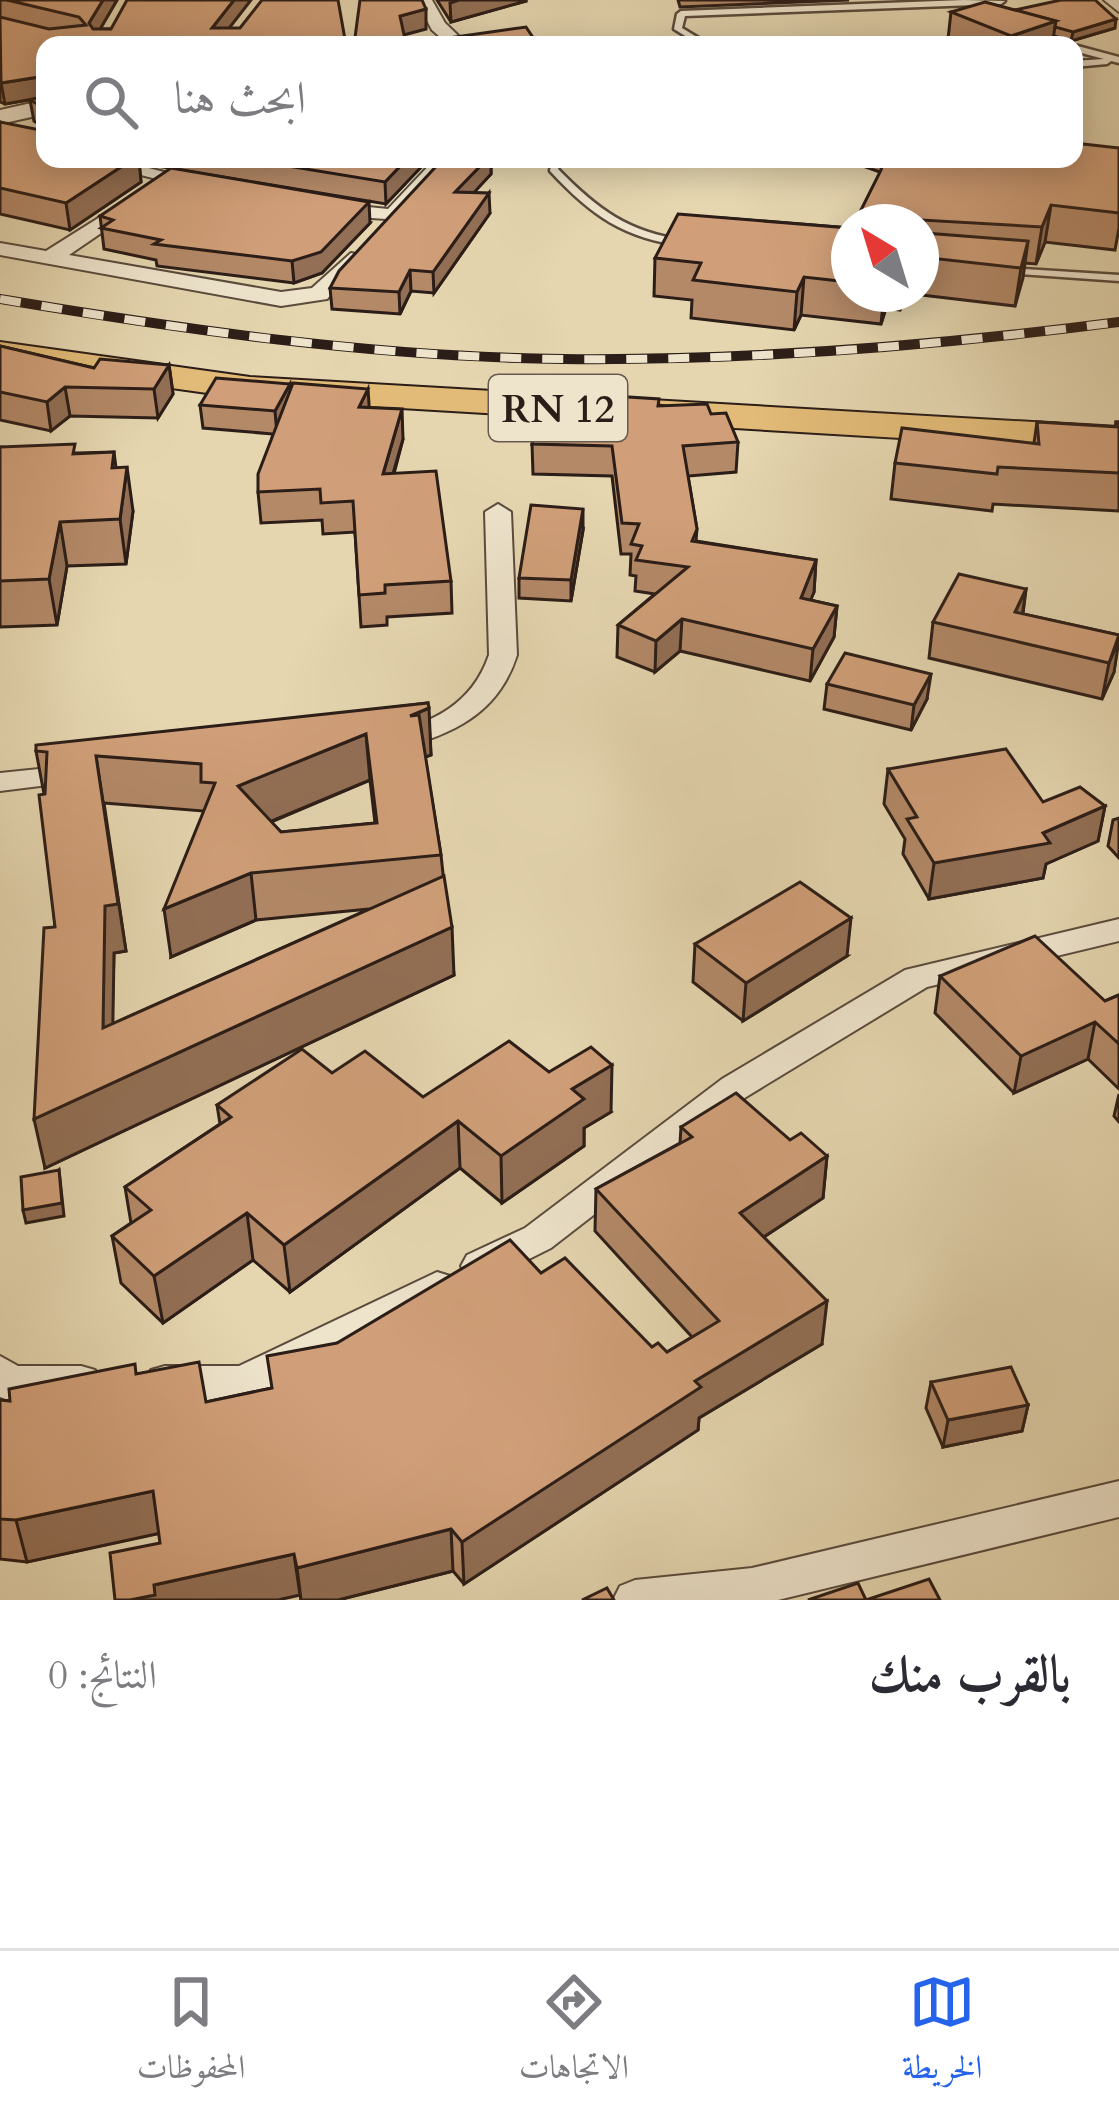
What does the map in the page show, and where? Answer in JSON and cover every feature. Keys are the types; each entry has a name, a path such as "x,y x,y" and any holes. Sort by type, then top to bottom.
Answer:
{"highway":[{"name":"RN 12","path":"0,343 120,362 600,400 1119,424"},
{"name":"RN 12","path":"0,353 250,388 1119,439"}],"street":[{"path":"424,0 437,26 449,36"},
{"path":"1112,0 1119,7"},
{"path":"0,117 36,108"},
{"path":"128,168 226,190"},
{"path":"0,249 280,299 302,298 337,283 438,168"},
{"path":"50,258 169,177"},
{"path":"314,206 393,216"},
{"path":"360,746 433,730 485,697 498,676 502,656 498,512"},
{"path":"0,782 112,771"},
{"path":"3,1378 243,1382 538,1238 734,1088 917,979 1119,930"},
{"path":"635,1600 752,1587 1119,1498"}],"lane":[{"path":"690,36 678,29 681,14 1001,0 1011,17"},
{"path":"923,5 962,16"},
{"path":"1022,33 1033,36"},
{"path":"1083,50 1119,60"},
{"path":"1083,63 1119,60"},
{"path":"554,168 593,212 634,234 709,246"},
{"path":"985,269 1119,278"}],"building":[{"path":"7,0 103,0 89,23 93,29 111,29 127,0 234,0 212,28 240,28 262,0 338,0 344,36 36,36 36,77 1,83 0,17 49,29 86,25 79,17"},
{"path":"360,0 422,0 426,9 400,16 404,36 355,36"},
{"path":"1061,0 1095,0 1116,19 1073,32 1055,27 1056,21 1015,10"},
{"path":"985,2 1056,21 1011,36 951,12"},
{"path":"526,27 532,36 462,36"},
{"path":"0,122 36,129 36,168 119,168 66,203 0,188"},
{"path":"1083,144 1119,148 1119,213 1051,205 1042,227 939,221 939,204 864,204 882,168 1083,168"},
{"path":"171,168 369,202 321,252 292,261 154,244 161,240 101,228 113,220 100,216"},
{"path":"300,168 398,168 385,182"},
{"path":"435,168 478,168 455,192 489,193 433,272 410,270 399,292 330,288 339,271"},
{"path":"678,214 831,227 831,280 804,277 797,292 693,280 701,263 655,258"},
{"path":"939,234 1028,241 1021,268 939,259"},
{"path":"0,346 94,368 100,359 169,365 154,389 65,387 47,402 0,392"},
{"path":"216,378 290,384 275,411 200,405"},
{"path":"293,383 368,389 359,407 402,409 383,474 436,471 451,581 385,585 385,593 359,595 353,501 321,503 320,489 258,492 258,474"},
{"path":"550,392 659,399 658,406 707,404 711,414 726,413 738,442 683,446 697,529 692,541 816,560 801,598 837,606 813,649 682,619 656,641 618,625 688,567 636,560 642,546 631,544 639,524 622,523 612,446 532,444"},
{"path":"1037,422 1117,427 1119,422 1119,473 998,467 997,474 895,463 902,428 1039,444"},
{"path":"75,444 73,454 114,452 112,468 127,467 120,519 60,522 49,579 0,581 0,447"},
{"path":"531,505 583,509 571,580 519,578"},
{"path":"959,574 1026,589 1015,612 1119,635 1109,663 933,622"},
{"path":"845,653 931,674 914,705 827,684"},
{"path":"428,703 429,708 410,716 419,715 441,855 251,873 164,909 215,783 201,782 201,764 96,756 118,904 105,906 103,1028 444,876 452,927 34,1119 44,928 55,927 39,795 45,794 47,752 36,751 36,745","holes":["366,734 377,823 281,832 238,786"]},
{"path":"1006,749 1043,802 1080,787 1105,806 1043,833 1050,843 934,863 907,819 917,817 888,769"},
{"path":"800,882 851,918 746,983 695,944"},
{"path":"1035,936 1105,1001 1119,995 1119,1044 1095,1022 1021,1056 940,976"},
{"path":"509,1041 549,1072 591,1047 612,1065 572,1089 584,1099 501,1156 458,1121 284,1245 247,1213 154,1276 112,1236 151,1210 125,1187 231,1117 217,1105 302,1049 332,1073 365,1051 423,1097"},
{"path":"736,1093 790,1140 801,1133 827,1156 740,1213 827,1301 695,1381 701,1387 462,1542 451,1529 297,1568 294,1554 154,1585 155,1595 115,1600 110,1553 160,1543 153,1491 16,1520 0,1519 0,1400 10,1401 9,1389 135,1364 136,1374 199,1362 206,1402 272,1388 267,1356 337,1343 510,1240 541,1273 565,1258 652,1347 658,1343 667,1352 719,1321 596,1189 692,1137 681,1127"},
{"path":"59,1170 62,1203 23,1210 21,1177"},
{"path":"1011,1367 1028,1405 948,1420 931,1382"},
{"path":"929,1579 940,1600 866,1600"},
{"path":"858,1583 866,1600 808,1600"},
{"path":"607,1588 614,1600 582,1600"}],"railway":[{"path":"0,299 280,340 563,359 842,350 1119,322"}]}
